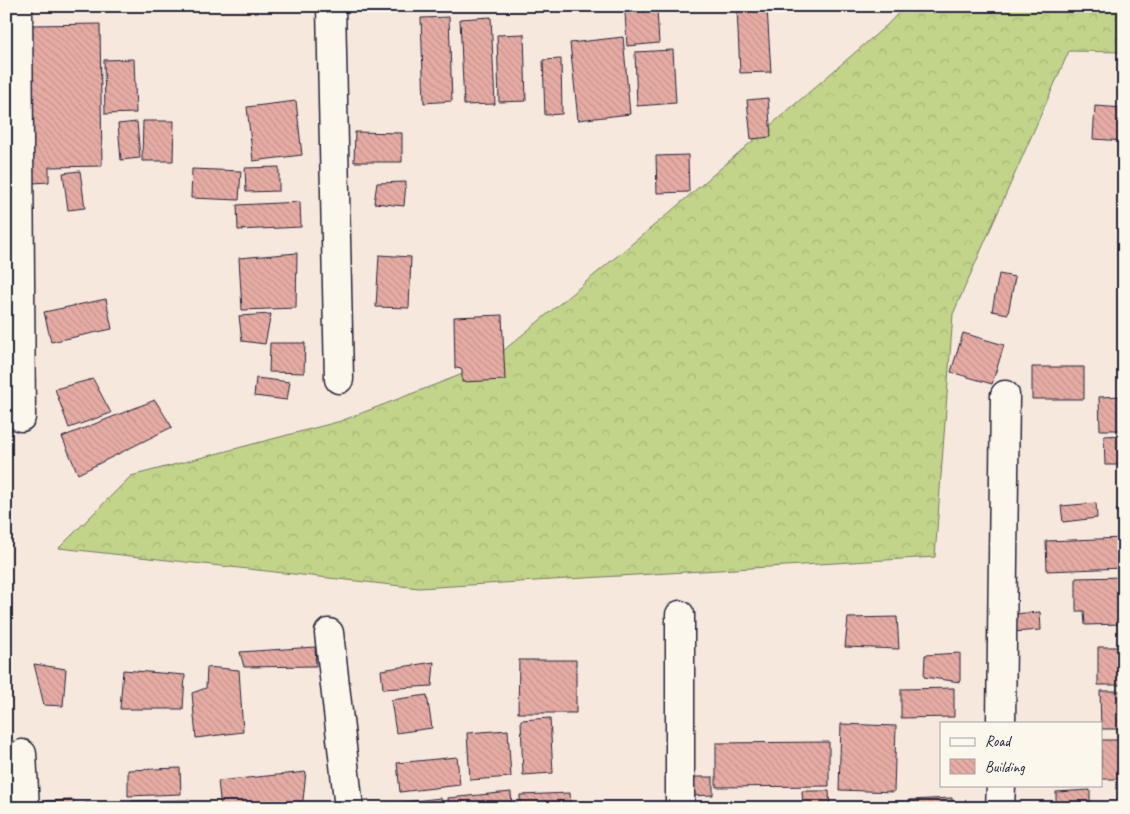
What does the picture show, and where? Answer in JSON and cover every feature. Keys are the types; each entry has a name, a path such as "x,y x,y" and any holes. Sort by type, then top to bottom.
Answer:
{"street":[{"path":"18,6 21,417"},
{"path":"331,6 340,379"},
{"path":"1001,722 1005,395"},
{"path":"680,615 680,808"},
{"path":"330,634 349,808"},
{"path":"22,754 25,808"},
{"path":"1000,808 1001,786"}],"green space":[{"path":"905,6 1124,6 1124,52 1069,51 953,314 935,557 419,588 59,548 131,476 341,421 486,365 663,218 887,25"}],"building":[{"path":"767,8 771,72 740,73 737,9"},
{"path":"657,10 659,43 627,46 625,12"},
{"path":"449,17 452,101 424,103 421,18"},
{"path":"491,17 495,104 464,105 460,19"},
{"path":"100,24 102,166 49,167 49,182 33,183 31,25"},
{"path":"524,34 526,101 499,102 497,35"},
{"path":"623,37 630,114 578,120 570,43"},
{"path":"673,50 676,103 637,106 635,52"},
{"path":"134,59 136,113 105,114 104,60"},
{"path":"561,59 562,114 545,115 543,60"},
{"path":"768,98 771,137 751,139 747,100"},
{"path":"296,101 302,155 253,161 247,107"},
{"path":"1095,106 1124,108 1124,141 1093,139"},
{"path":"143,121 174,121 173,161 142,161"},
{"path":"137,122 140,158 121,160 118,124"},
{"path":"355,132 402,133 402,162 354,162"},
{"path":"688,155 689,192 657,193 656,156"},
{"path":"279,167 279,191 246,192 245,168"},
{"path":"192,169 241,171 239,200 191,198"},
{"path":"80,171 85,208 68,210 63,173"},
{"path":"406,182 404,206 374,203 377,183"},
{"path":"300,202 301,227 238,230 237,205"},
{"path":"297,253 296,308 242,310 239,258"},
{"path":"379,255 411,257 409,308 376,307"},
{"path":"999,274 1015,277 1008,314 992,311"},
{"path":"106,299 112,329 51,342 44,312"},
{"path":"271,314 265,344 242,341 239,316"},
{"path":"502,315 505,380 462,382 462,369 455,368 454,317"},
{"path":"963,333 1004,345 992,384 951,372"},
{"path":"270,343 305,343 304,373 269,372"},
{"path":"1032,367 1084,367 1084,399 1032,399"},
{"path":"256,378 290,382 287,400 254,396"},
{"path":"93,379 111,413 69,428 55,389"},
{"path":"1124,396 1124,430 1100,430 1099,397"},
{"path":"155,400 172,427 78,474 62,437"},
{"path":"1124,435 1124,465 1105,465 1104,436"},
{"path":"1096,503 1097,518 1063,522 1061,506"},
{"path":"1117,509 1124,509 1124,536 1118,537"},
{"path":"1124,538 1124,568 1047,571 1046,541"},
{"path":"1124,577 1124,624 1085,625 1084,611 1076,611 1076,578"},
{"path":"1040,612 1041,630 1012,632 1011,614"},
{"path":"897,617 899,649 845,647 848,618"},
{"path":"315,647 316,666 244,667 240,652"},
{"path":"1098,647 1124,647 1124,685 1098,685"},
{"path":"960,653 960,682 924,677 925,655"},
{"path":"519,660 576,660 576,713 518,713"},
{"path":"434,662 432,686 383,689 381,670"},
{"path":"34,664 66,669 63,706 44,705"},
{"path":"207,667 239,670 243,732 196,738 192,693 206,688"},
{"path":"123,670 185,675 183,709 120,709"},
{"path":"954,688 954,717 901,718 901,689"},
{"path":"1100,691 1124,691 1124,729 1102,729"},
{"path":"427,695 432,728 396,733 391,700"},
{"path":"550,718 553,773 523,775 521,720"},
{"path":"841,724 896,726 894,792 839,790"},
{"path":"508,730 511,777 470,780 467,733"},
{"path":"6,731 9,731 17,774 6,774"},
{"path":"1102,740 1124,740 1124,779 1102,779"},
{"path":"829,742 829,786 716,787 716,743"},
{"path":"457,757 460,785 400,792 397,763"},
{"path":"180,768 181,794 128,796 128,770"},
{"path":"306,772 303,800 292,808 221,808 218,781"},
{"path":"691,777 713,777 713,795 691,796"},
{"path":"1090,790 1090,808 1056,808 1056,792"},
{"path":"802,791 829,791 830,808 803,808"},
{"path":"511,792 512,808 449,808 448,798"},
{"path":"570,793 571,808 520,808 520,795"},
{"path":"441,798 442,808 397,808 396,803"},
{"path":"952,798 953,808 909,808 909,800"},
{"path":"74,800 72,808 45,808 46,801"},
{"path":"189,800 189,808 132,808 132,801"},
{"path":"904,802 904,808 839,808 839,803"},
{"path":"85,803 125,803 125,808 85,808"}]}
